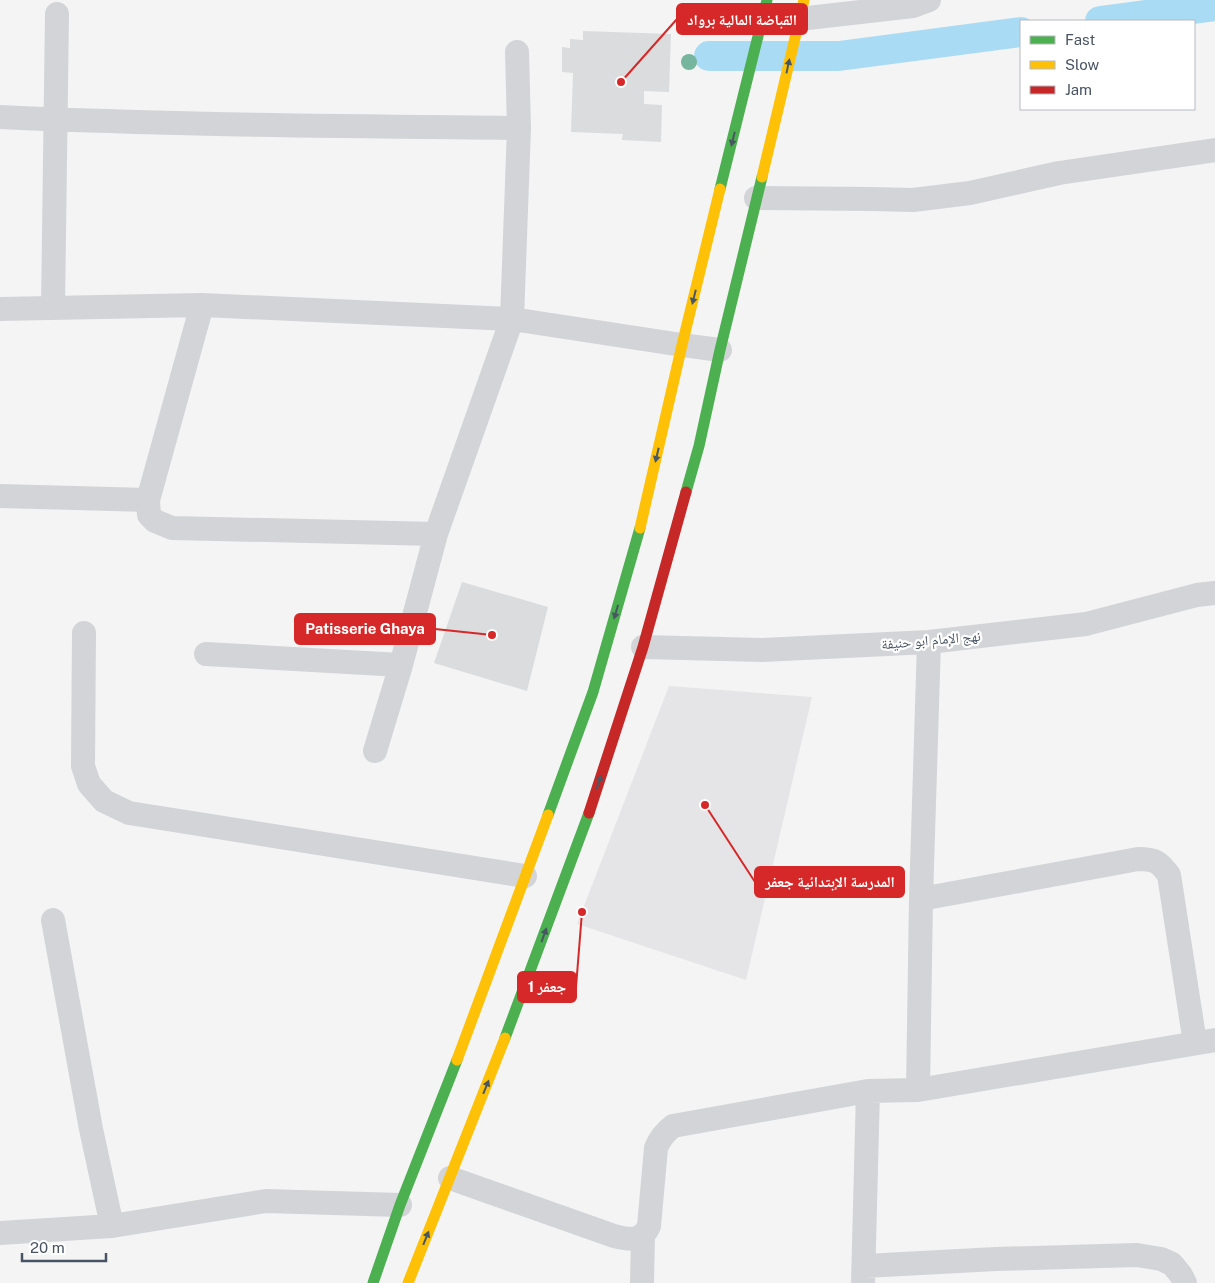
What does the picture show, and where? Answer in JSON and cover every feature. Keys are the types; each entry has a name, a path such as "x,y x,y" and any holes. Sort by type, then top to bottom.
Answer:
{"street":[{"path":"373,1283 400,1205 468,1033 593,692 641,524 682,345 767,0"},
{"path":"408,1283 524,989 585,826 643,647 699,446 720,350 800,17 913,6 929,0"},
{"path":"54,307 57,14"},
{"path":"375,751 401,665 436,534 512,318 519,128 518,52"},
{"path":"0,117 56,120 519,128"},
{"path":"756,198 913,200 970,193 1069,171 1215,150"},
{"path":"0,308 202,305 512,318 720,350"},
{"path":"202,305 148,500 148,515 155,521 172,528 436,534"},
{"path":"0,496 148,500"},
{"name":"نهج الإمام ابو حنيفة","path":"643,647 762,650 929,642 1086,624 1197,595 1215,593"},
{"path":"84,633 83,766 89,784 104,801 129,813 525,876"},
{"path":"918,1090 921,900 929,642"},
{"path":"206,654 401,665"},
{"path":"450,1178 614,1236 632,1239 643,1235 648,1230 651,1221 656,1148 659,1139 674,1126 868,1091 918,1090 1205,1041 1169,875 1160,863 1151,859 1138,859 921,900"},
{"path":"53,920 91,1129 112,1226"},
{"path":"868,1091 864,1275 996,1259 1136,1255 1161,1259 1172,1264 1185,1283"},
{"path":"0,1233 112,1226 266,1201 400,1205"},
{"path":"642,1283 643,1235"}],"shaded area":[{"path":"669,686 812,697 746,980 577,924"}],"building":[{"path":"583,31 671,34 669,92 644,91 644,104 662,105 661,142 622,140 623,134 571,132 573,73 562,72 562,47 570,48 570,39 583,40"},
{"path":"462,582 548,607 527,691 434,663"}],"waterway":[{"path":"1108,20 1215,6"},
{"path":"709,56 839,56 1020,32"}],"traffic: fast":[{"path":"720,189 767,0"},
{"path":"686,492 699,446 762,177"},
{"path":"548,815 593,692 640,528"},
{"path":"505,1038 589,813"},
{"path":"373,1283 400,1205 457,1060"}],"traffic: slow":[{"path":"762,177 804,0"},
{"path":"640,528 720,189"},
{"path":"457,1060 548,815"},
{"path":"408,1283 505,1038"}],"traffic: jam":[{"path":"589,813 643,647 686,492"}],"place":[{"name":"القباضة المالية برواد","path":"621,82"},
{"name":"Patisserie Ghaya","path":"492,635"},
{"name":"المدرسة الإبتدائية جعفر","path":"705,805"},
{"name":"جعفر 1","path":"582,912"}]}
